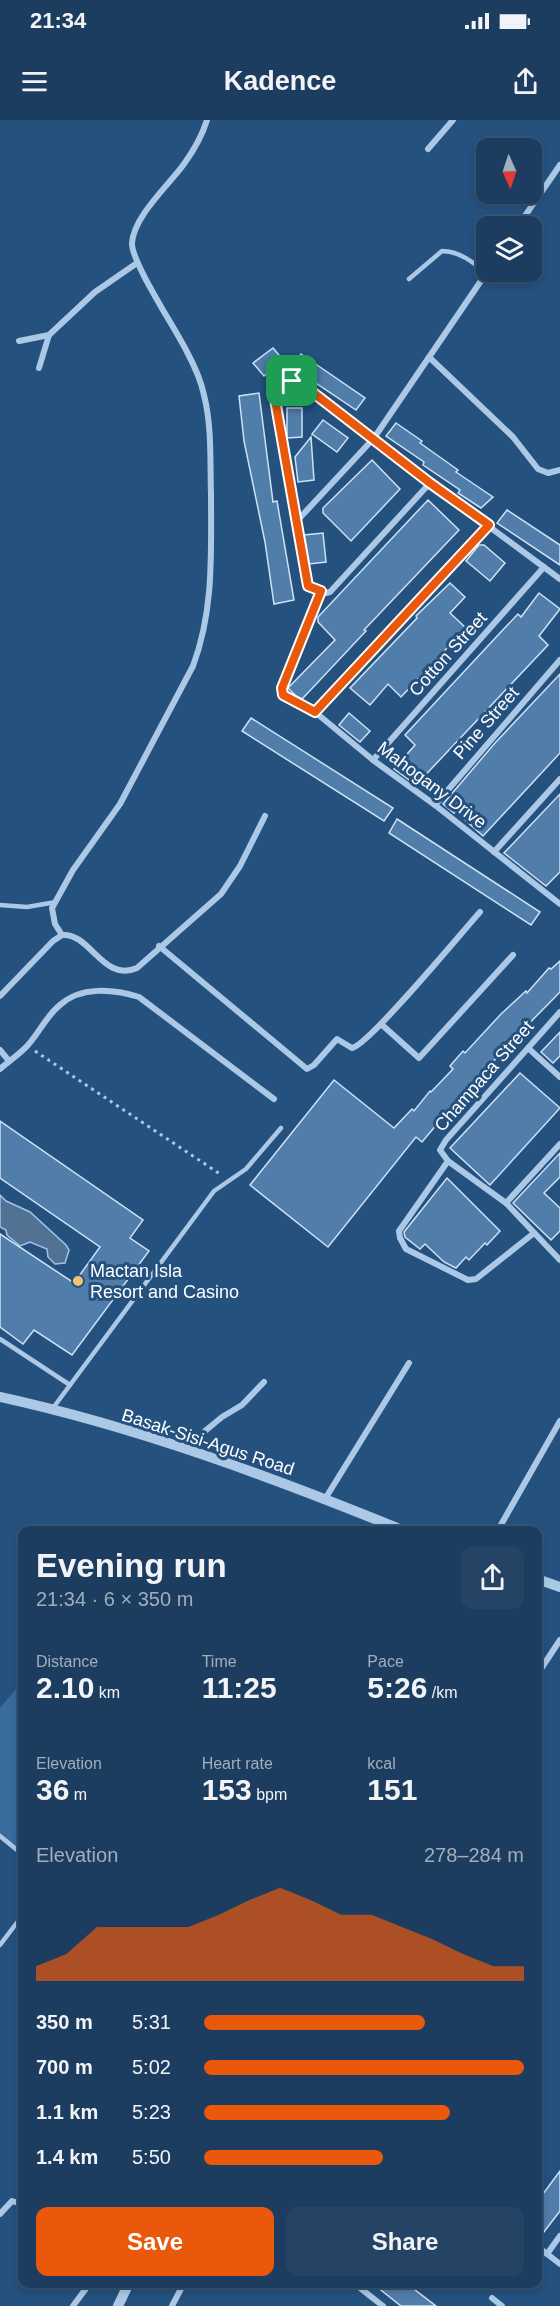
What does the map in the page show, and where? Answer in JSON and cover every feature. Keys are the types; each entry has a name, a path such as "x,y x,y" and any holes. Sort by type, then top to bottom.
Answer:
{"street":[{"path":"62,936 52,914 56,902 73,870 120,804 193,666 208,610 211,574 210,451 204,392 188,353 137,263 131,246 134,233 146,211 190,155 201,137 207,120"},
{"path":"428,150 453,120"},
{"path":"525,216 560,165"},
{"path":"39,368 49,335 95,292 137,263"},
{"path":"296,522 374,438 479,282"},
{"path":"19,341 49,335"},
{"path":"429,357 513,437 538,469 548,473 560,470"},
{"path":"430,483 330,592 326,593 308,586 274,394 286,384 298,381 560,579"},
{"path":"315,712 489,525"},
{"name":"Cotton Street","path":"373,760 544,567"},
{"name":"Mahogany Drive","path":"321,591 282,688 283,695 315,712 373,760 435,805 560,903"},
{"name":"Pine Street","path":"435,805 560,660"},
{"path":"494,852 560,779"},
{"path":"1,994 53,941 62,936 74,937 116,970 128,972 137,968 159,946 221,894 240,866 265,816"},
{"path":"159,946 307,1069 314,1065 334,1041 340,1040 355,1048 381,1024 480,912"},
{"path":"381,1024 419,1058 513,955"},
{"path":"0,1069 27,1046 59,1005 79,993 123,992 139,997 274,1099"},
{"name":"Champaca Street","path":"448,1161 440,1150 446,1140 560,1012"},
{"path":"528,1047 560,1077"},
{"path":"0,1050 9,1061"},
{"path":"506,1203 560,1143"},
{"path":"534,1233 476,1279 468,1280 406,1249 399,1231 448,1161 506,1203 560,1260"},
{"path":"325,1498 409,1363"},
{"path":"192,1452 205,1431 242,1405 264,1382"},
{"name":"Basak-Sisi-Agus Road","path":"0,1397 52,1409 192,1452 325,1498 392,1526"},
{"path":"500,1526 560,1421"},
{"path":"542,1581 560,1587"},
{"path":"542,1667 560,1640"},
{"path":"0,2214 12,2201 18,2203"},
{"path":"547,2254 560,2236"},
{"path":"542,2250 560,2264"},
{"path":"73,2306 86,2288"},
{"path":"120,2306 127,2288"},
{"path":"172,2306 181,2288"},
{"path":"360,2289 383,2306"},
{"path":"492,2298 502,2306"}],"lane":[{"path":"409,279 442,251 452,251 476,264"},
{"path":"0,905 27,907 56,902"},
{"path":"0,985 1,994"},
{"path":"52,1409 214,1191 246,1169 281,1128"},
{"path":"0,1339 70,1385"},
{"path":"0,1836 18,1851"},
{"path":"0,1945 18,1921"}],"path":[{"path":"27,1046 229,1180"}],"shaded area":[{"path":"0,1195 6,1201 30,1212 66,1245 69,1250 65,1263 55,1264 48,1257 47,1249 30,1242 20,1246 7,1235 6,1230 0,1227"},
{"path":"18,1687 18,1850 0,1834 0,1708"}],"building":[{"path":"273,348 284,361 264,376 253,363"},
{"path":"301,354 365,398 356,410 292,367"},
{"path":"259,393 273,502 277,501 294,600 274,604 265,542 244,441 239,396"},
{"path":"287,408 302,408 302,437 287,438"},
{"path":"323,420 348,438 337,452 312,434"},
{"path":"396,423 458,470 456,472 493,497 481,508 458,493 460,490 386,436"},
{"path":"311,437 314,480 298,482 295,457"},
{"path":"372,460 400,489 351,541 323,513 323,508"},
{"path":"428,500 459,530 302,699 296,696 288,688 335,640 318,622 318,617"},
{"path":"507,510 560,545 560,565 497,523"},
{"path":"323,533 326,562 309,564 304,535"},
{"path":"479,545 484,545 505,563 490,581 466,561"},
{"path":"450,583 465,597 450,613 466,628 401,697 388,684 370,705 350,688 417,618 416,616"},
{"path":"539,593 560,609 539,636 548,645 416,785 394,769 415,745 405,735 518,614 521,617"},
{"path":"560,674 560,753 483,836 455,811 454,813 443,804 495,743"},
{"path":"349,713 370,731 360,742 339,725"},
{"path":"251,718 393,808 384,821 242,731"},
{"path":"560,794 560,872 546,886 504,853"},
{"path":"397,819 540,912 531,925 389,833"},
{"path":"560,961 560,992 505,1048 422,1142 416,1137 328,1247 250,1185 334,1080 394,1128 412,1109 414,1111 430,1091 453,1069 450,1066 463,1051 465,1053 501,1014 526,991 527,993 549,968 551,969"},
{"path":"560,1032 560,1056 553,1063 541,1052"},
{"path":"520,1073 560,1108 490,1185 450,1148"},
{"path":"0,1121 143,1220 130,1238 149,1251 72,1355 34,1330 23,1344 0,1327 0,1234 74,1283 100,1247 0,1178"},
{"path":"560,1153 560,1177 544,1193 560,1208 560,1231 551,1240 513,1203"},
{"path":"447,1178 500,1231 487,1245 485,1243 469,1260 466,1257 456,1268 444,1262 425,1244 420,1249 405,1237 404,1232"},
{"path":"560,2171 560,2211 542,2234 542,2195"},
{"path":"378,2288 413,2288 436,2306 401,2306"}],"place":[{"name":"Mactan Isla Resort and Casino","path":"78,1281"}],"route":[{"path":"292,381 298,381 430,483 489,525 315,712 283,695 282,688 321,591 308,586 274,394 280,387 292,381"}]}
